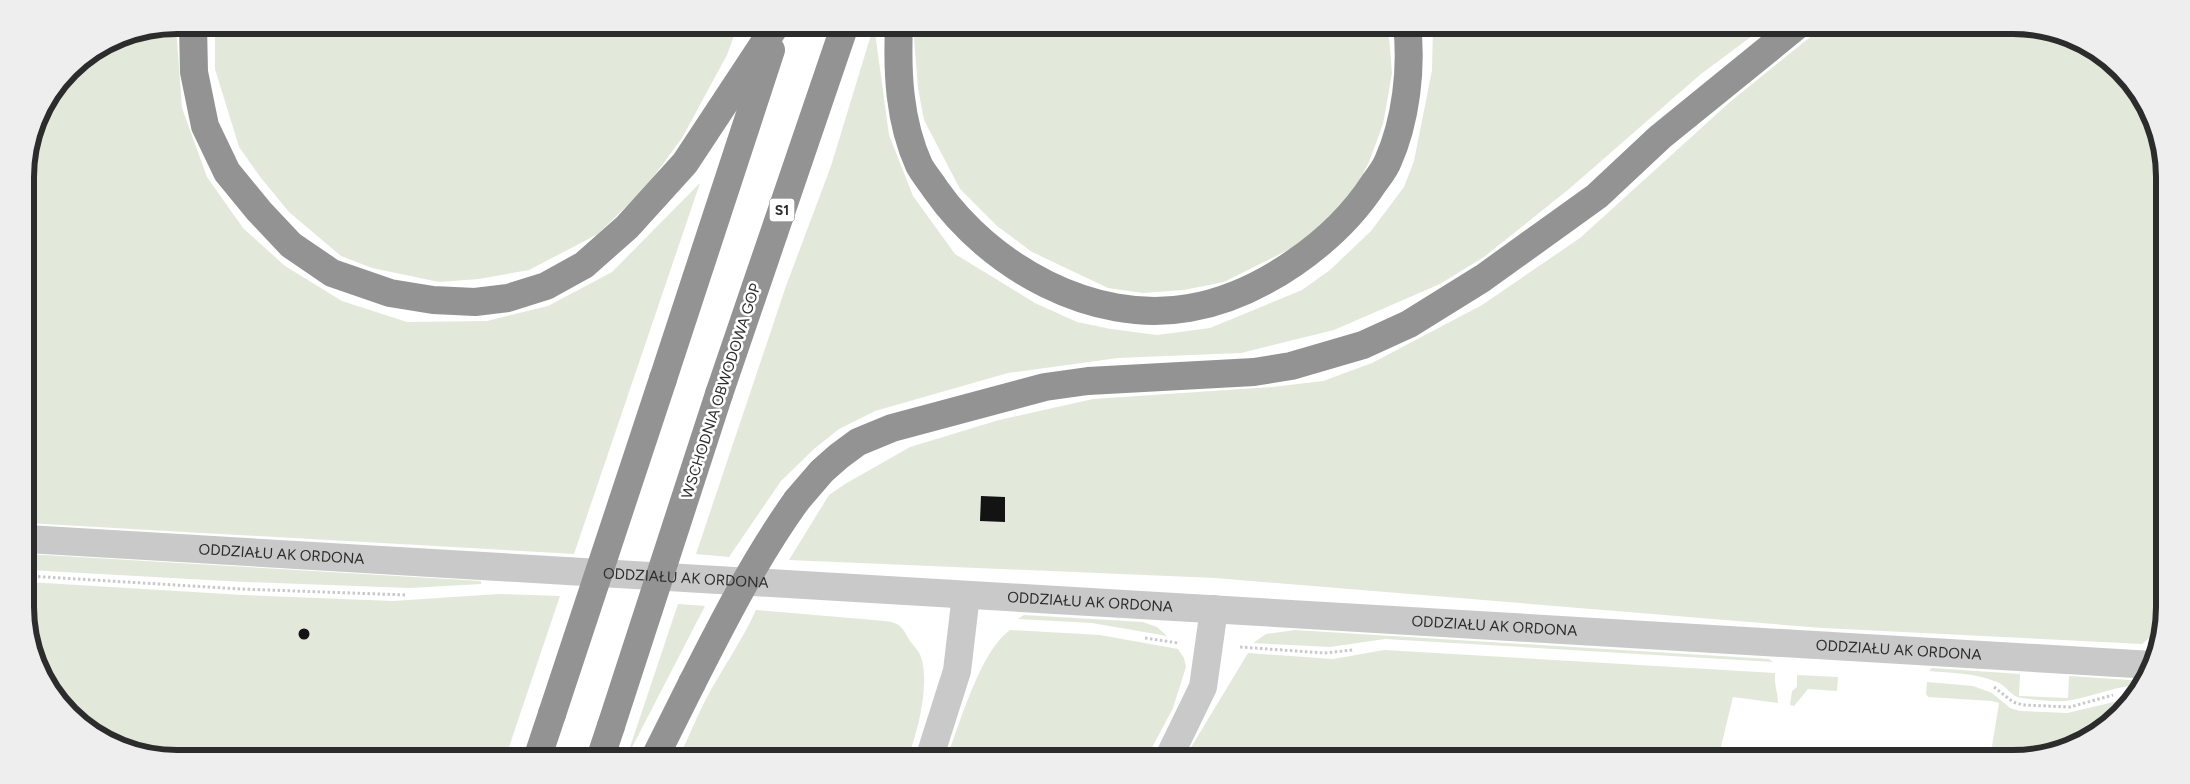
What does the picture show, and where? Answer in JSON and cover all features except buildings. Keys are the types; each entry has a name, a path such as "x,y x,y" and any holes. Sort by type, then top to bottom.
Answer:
{"highway":[{"path":"193,34 194,72 205,126 227,172 259,211 291,245 332,274 390,292 433,300 475,302 508,298 546,286 584,265 627,227 685,163 772,34"},
{"path":"541,750 775,34"},
{"name":"WSCHODNIA OBWODOWA GOP","path":"603,750 719,394 841,34"},
{"path":"899,34 898,56 904,120 920,166 952,212 987,246 1031,276 1068,295 1113,307 1155,310 1189,308 1232,296 1253,286 1298,260 1329,236 1360,204 1388,162 1401,122 1406,79 1407,34"},
{"path":"658,750 734,601 780,525 797,500 822,471 858,442 892,428 1045,387 1097,380 1254,372 1291,366 1362,345 1409,324 1483,278 1597,196 1660,137 1787,34"}],"street":[{"name":"ODDZIAŁU AK ORDONA","path":"34,539 2144,664"},
{"path":"932,750 957,671 966,595"},
{"path":"1172,750 1204,687 1214,609"}],"path":[{"path":"34,576 241,589 409,595"}],"green space":[{"path":"177,34 182,108 207,177 243,228 285,266 342,301 407,322 487,321 548,306 612,272 700,183 574,554 34,523 34,168 39,140 45,122 58,97 69,83 90,63 105,53 131,41 158,35"},
{"path":"215,34 735,34 727,55 682,138 646,187 598,234 529,270 479,279 439,282 372,268 341,256 289,212 239,147 215,69"},
{"path":"871,34 875,34 889,135 913,196 955,254 1035,303 1077,322 1157,335 1210,328 1302,290 1330,270 1371,231 1404,187 1414,161 1432,70 1433,34 1755,34 1701,74 1569,189 1484,257 1440,284 1334,330 1241,353 1118,358 1008,373 875,411 839,429 814,449 781,481 729,557 696,554 786,286 831,166"},
{"path":"914,34 1389,34 1392,73 1383,124 1369,162 1355,189 1340,208 1296,246 1224,282 1184,290 1143,293 1108,288 1032,252 997,226 960,189 924,120 918,88"},
{"path":"1814,34 2032,35 2059,41 2093,58 2121,83 2132,97 2145,122 2151,140 2155,158 2156,177 2156,607 2153,635 2142,644 1822,628 1215,578 789,560 829,495 910,447 999,420 1093,399 1272,387 1323,381 1372,363 1482,305 1580,238 1731,101"},
{"path":"34,554 481,581 481,584 410,588 244,582 34,570"},
{"path":"34,582 243,595 393,601 499,594 560,596 508,750 168,750 131,743 114,735 97,726 69,701 58,687 41,653 35,626"},
{"path":"678,604 705,606 631,750 629,750"},
{"path":"756,610 885,621 900,626 920,655 924,680 922,708 910,750 682,750 706,699 745,633"},
{"path":"1024,615 1143,622 1157,627 1167,636 1092,623 1018,619"},
{"path":"1010,630 1100,635 1178,649 1184,658 1186,667 1173,708 1151,750 949,750 980,671 999,640"},
{"path":"1295,630 1769,659 1773,662 1385,639 1330,647 1253,643 1266,634"},
{"path":"1384,650 1775,673 1778,703 1733,697 1720,750 1189,750 1248,653 1333,659"},
{"path":"1932,668 2020,674 2019,696 2068,698 2069,676 2136,680 2133,685 2072,700 2047,701 2018,697 2000,684 1989,679 1963,674 1929,671"},
{"path":"1797,675 1838,677 1837,691 1808,689 1794,706 1790,705 1792,691 1797,687"},
{"path":"1927,682 1973,686 1992,693 2010,708 2020,711 2067,713 2121,700 2100,721 2068,739 2050,745 2022,750 1991,750 1999,703 1928,697 1926,694"}]}
